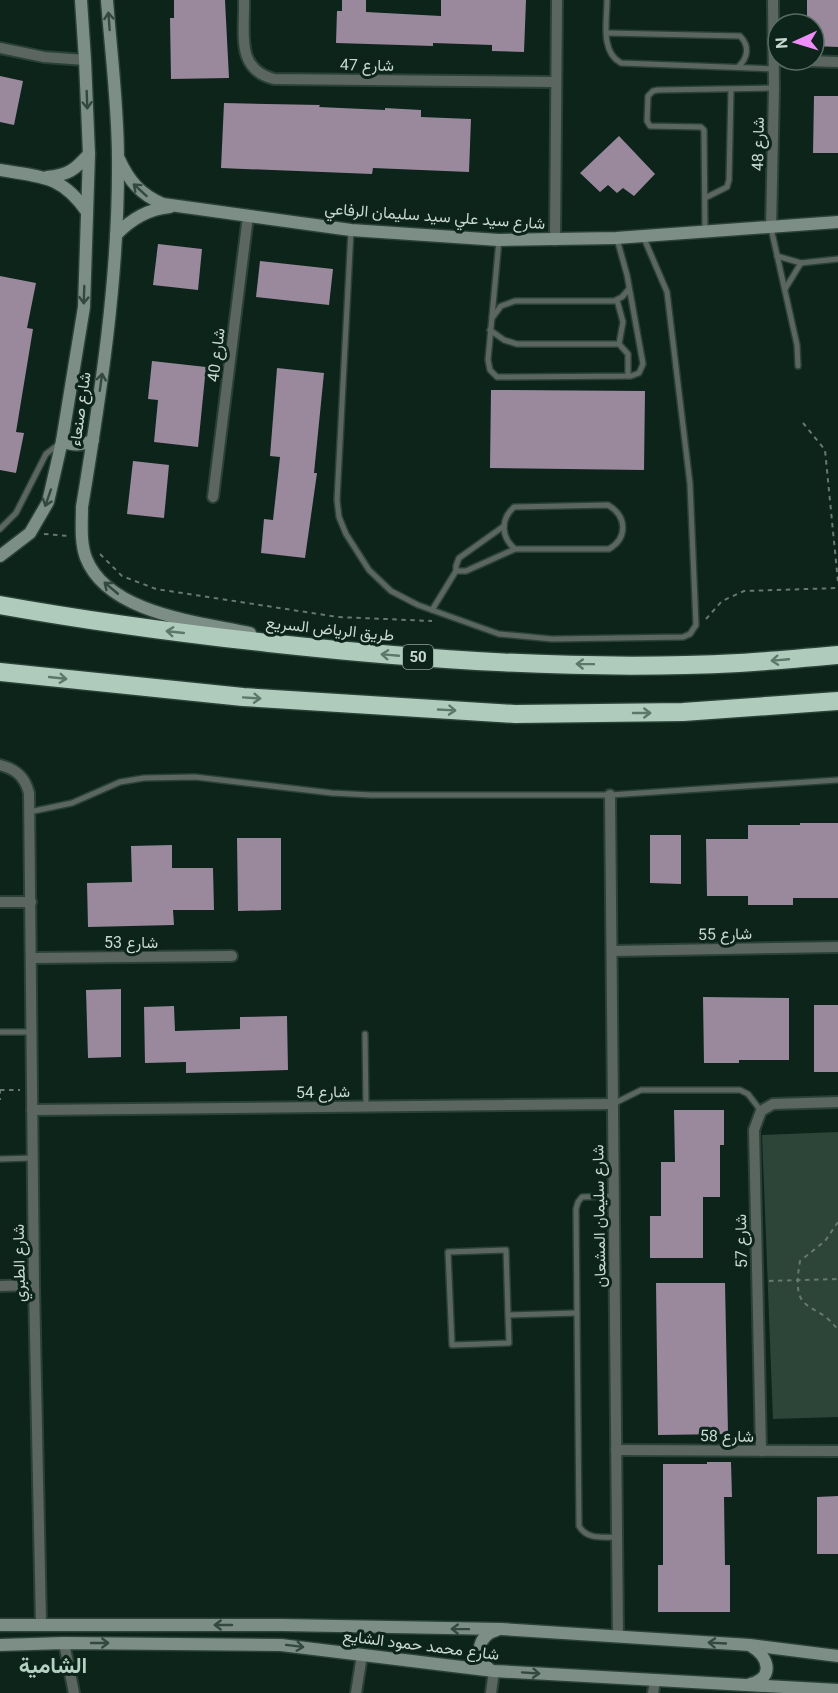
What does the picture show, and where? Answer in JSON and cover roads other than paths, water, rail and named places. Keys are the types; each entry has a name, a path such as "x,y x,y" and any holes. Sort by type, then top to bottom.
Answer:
{"highway":[{"name":"طريق الرياض السريع","path":"0,605 155,630 445,660 589,665 738,663 838,655"},
{"path":"0,672 243,697 515,714 683,712 838,701"}],"main road":[{"name":"شارع صنعاء","path":"0,556 30,533 48,502 62,441 84,307 89,154 81,0"},
{"name":"شارع صنعاء","path":"107,0 118,158 116,235 111,312 82,507 82,537 86,558 100,578 115,592 137,605 164,615 327,649"},
{"path":"0,170 46,177 63,176 78,167 89,154"},
{"name":"شارع سيد علي سيد سليمان الرفاعي","path":"118,158 130,180 152,200 175,207 351,230 499,240 555,240 616,238 838,222"},
{"path":"46,177 63,185 77,197 87,212"},
{"name":"شارع سيد علي سيد سليمان الرفاعي","path":"116,235 124,226 144,213 175,207"},
{"path":"62,441 81,445 93,440"},
{"name":"شارع محمد حمود الشايع","path":"0,1625 282,1625 501,1629 750,1645 838,1656"},
{"path":"492,1671 484,1665 479,1649 486,1635 501,1629"},
{"name":"شارع محمد حمود الشايع","path":"0,1645 64,1643 281,1645 492,1671 654,1687 749,1684 838,1690"},
{"path":"749,1684 758,1682 765,1675 767,1666 765,1656 750,1645"}],"street":[{"name":"شارع 47","path":"244,0 246,58 251,67 266,77 274,79 555,82"},
{"path":"555,240 557,0"},
{"path":"0,48 44,57 85,60"},
{"name":"شارع 48","path":"771,228 775,72"},
{"name":"شارع 40","path":"213,497 248,216"},
{"name":"شارع الطبري","path":"0,765 12,769 23,777 27,785 29,812 34,1285 41,1624"},
{"name":"شارع سليمان المشعان","path":"610,795 618,1637"},
{"path":"0,902 31,902"},
{"name":"شارع 55","path":"612,951 838,947"},
{"name":"شارع 53","path":"31,958 232,956"},
{"path":"761,1112 773,1104 838,1102"},
{"name":"شارع 54","path":"32,1110 613,1104"},
{"name":"شارع 57","path":"761,1112 754,1130 761,1451"},
{"path":"0,1286 34,1285"},
{"name":"شارع 58","path":"616,1450 838,1451"},
{"path":"64,1643 74,1693"},
{"path":"356,1693 362,1655"},
{"path":"491,1693 492,1671"}],"lane":[{"path":"608,0 609,52 621,63 738,67 766,63"},
{"path":"607,33 740,36 746,45 747,55 738,67"},
{"path":"705,232 704,130 650,126 647,121 648,96 658,90 774,88"},
{"path":"705,198 727,188 728,184 731,89"},
{"path":"771,228 796,345 798,366"},
{"path":"351,230 337,500 339,518 346,534 369,570 391,591 432,610 499,634 552,639 683,638 690,634 696,625 690,484 667,292 643,236"},
{"path":"499,240 490,330 488,360 490,370 497,377 628,376 635,375 643,367 629,289 616,238"},
{"path":"777,256 801,263 838,259"},
{"path":"784,289 801,263"},
{"path":"492,318 501,306 515,301 617,300 629,289"},
{"path":"617,300 623,322 619,344"},
{"path":"490,330 504,340 517,344 619,344 628,354 628,376"},
{"path":"0,529 16,513 46,454 62,441"},
{"path":"456,571 466,572 515,549 609,549 622,536 623,524 618,513 608,505 514,507 507,516 504,526 506,539 515,549"},
{"path":"432,610 456,571 459,558 504,526"},
{"path":"29,812 72,803 120,782 144,778 195,777 332,793 371,795 610,795 838,780"},
{"path":"0,1032 32,1032"},
{"path":"366,1034 366,1106"},
{"path":"613,1104 641,1090 740,1090 748,1094 761,1112"},
{"path":"0,1159 33,1158"},
{"path":"614,1196 582,1197 578,1202 577,1313 579,1526 588,1536 617,1538"},
{"path":"506,1250 508,1315 509,1343 452,1345 448,1252 506,1250"},
{"path":"508,1315 577,1313"}],"district":[{"name":"الشامية","path":"53,1665"}]}
